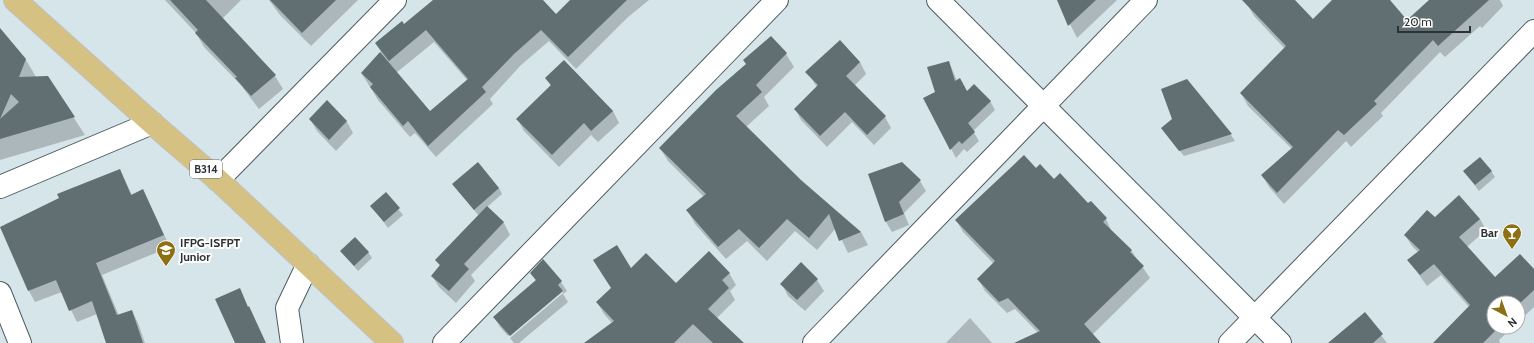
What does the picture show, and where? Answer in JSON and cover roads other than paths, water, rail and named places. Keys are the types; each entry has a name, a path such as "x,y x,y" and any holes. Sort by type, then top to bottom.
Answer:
{"main road":[{"name":"B314","path":"15,0 218,180 392,343"}],"street":[{"path":"218,180 395,0"},
{"path":"444,343 777,0"},
{"path":"938,0 1280,343"},
{"path":"814,343 1146,0"},
{"path":"1230,343 1534,31"},
{"path":"0,187 152,123"},
{"path":"292,343 287,308 308,264"},
{"path":"0,293 20,343"}],"place":[{"name":"Bar","path":"1512,250"},
{"name":"IFPG-ISFPT Junior","path":"166,267"}]}
